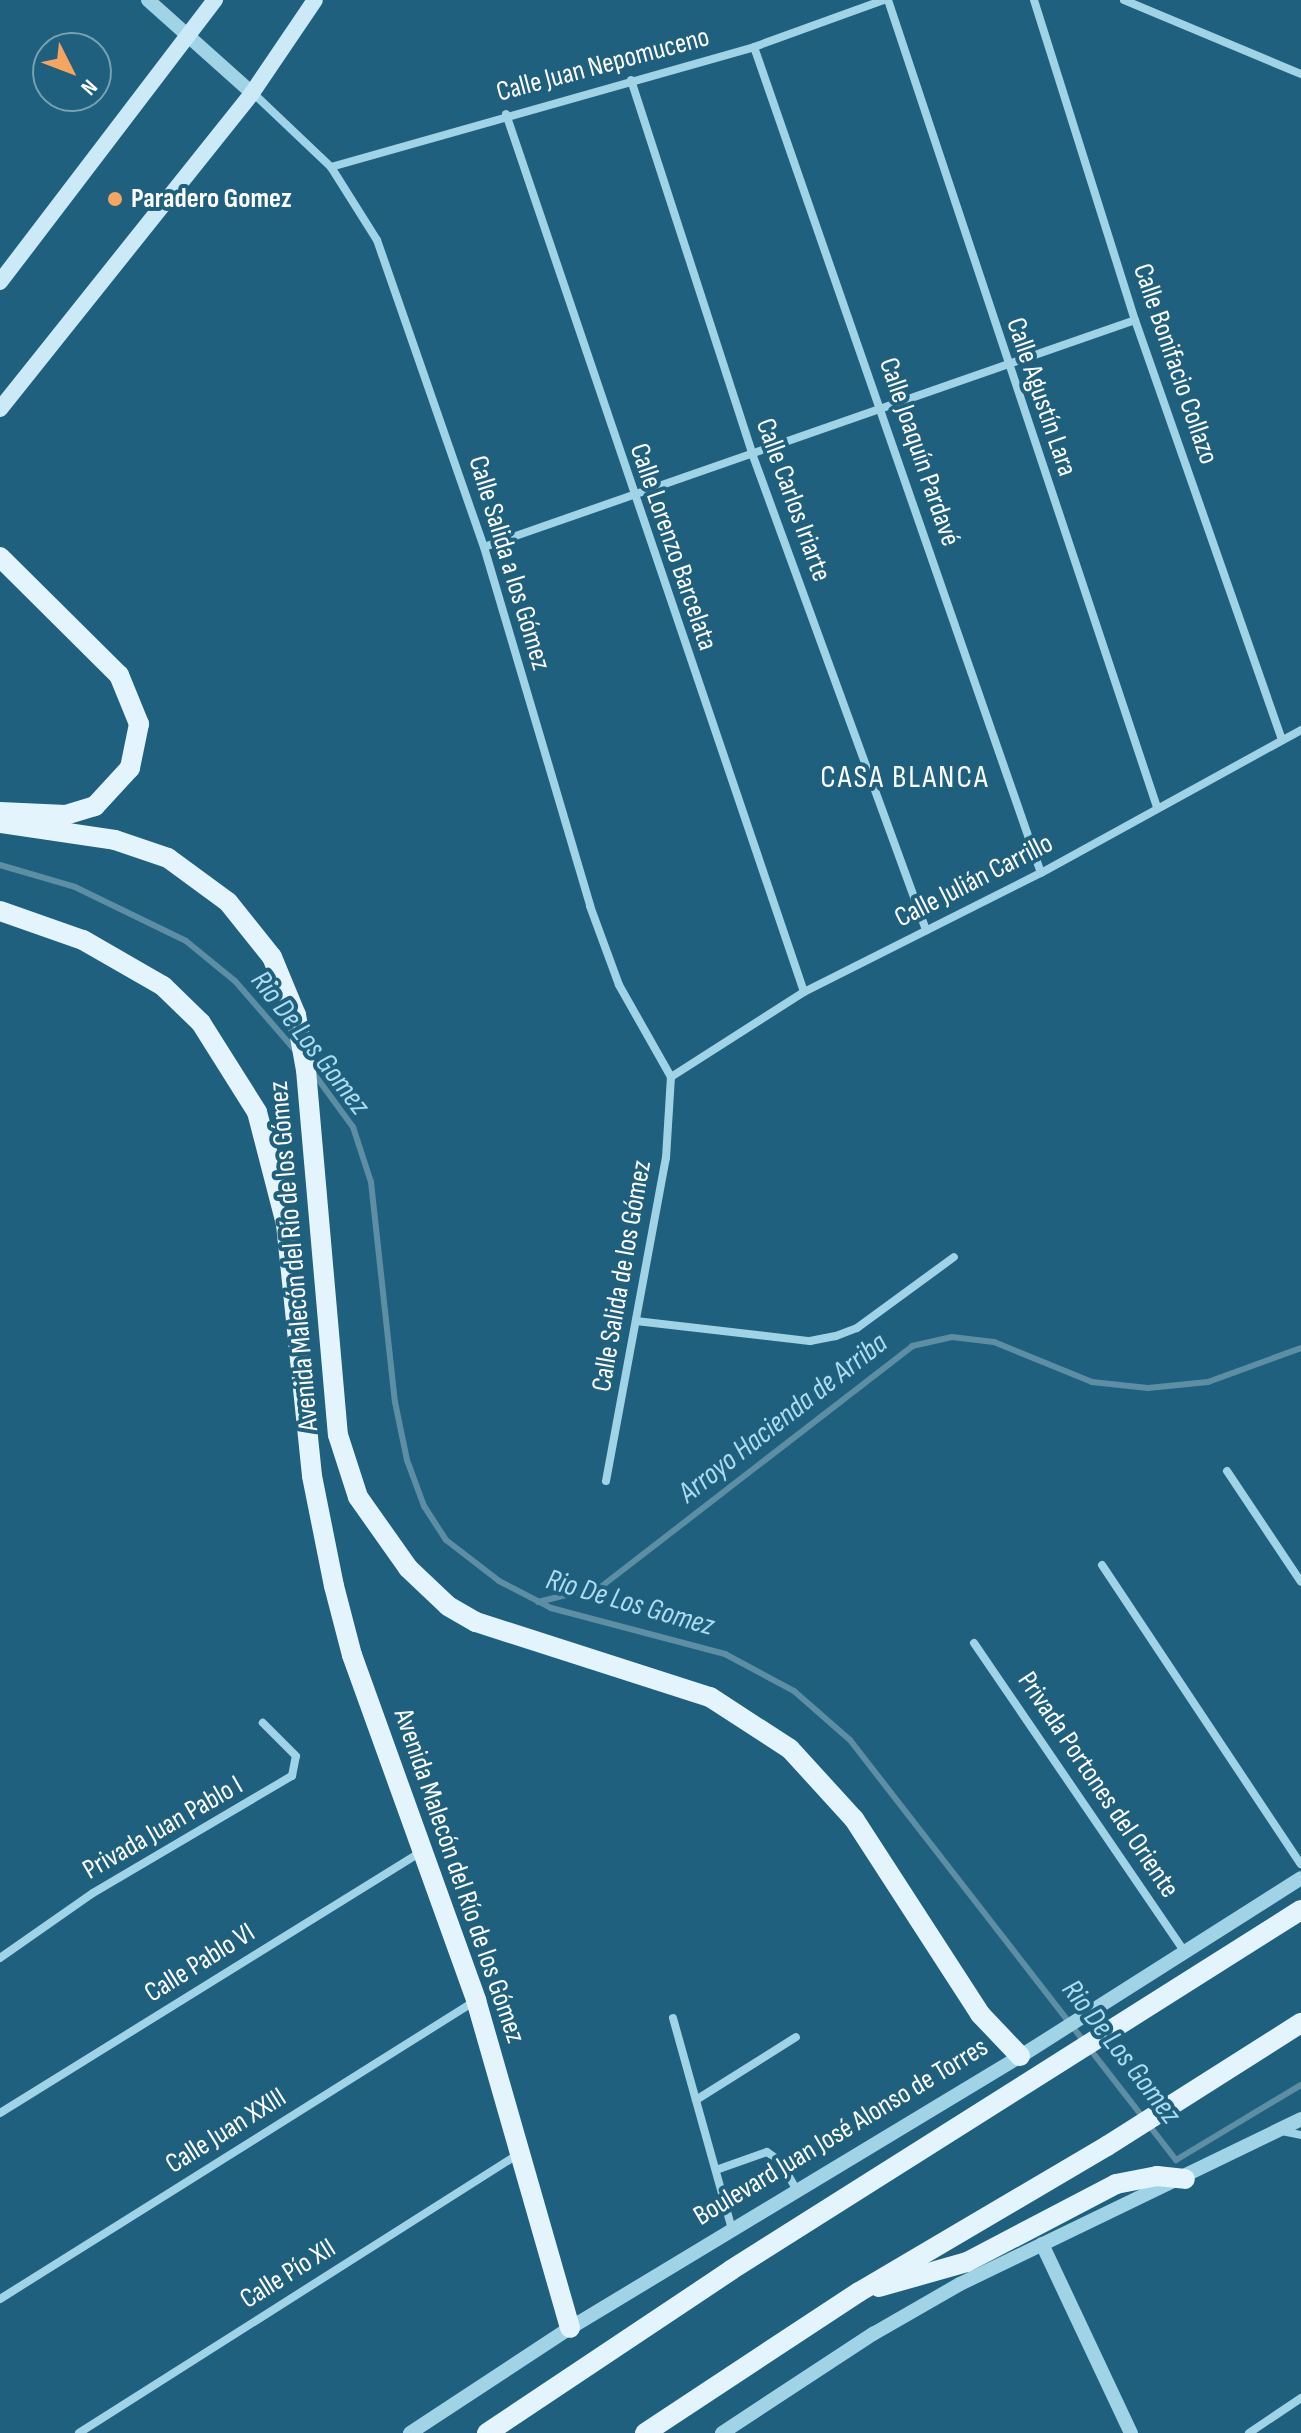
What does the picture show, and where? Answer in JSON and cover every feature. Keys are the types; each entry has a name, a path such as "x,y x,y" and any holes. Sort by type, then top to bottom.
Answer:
{"main road":[{"path":"0,282 215,0"},
{"path":"0,409 252,93 315,0"},
{"path":"0,557 119,675 139,724 130,768 95,806 66,815 0,812"},
{"name":"Avenida Malecón del Río de los Gómez","path":"0,823 115,840 191,870 244,919 282,980 296,1015 306,1070 328,1359 345,1468 375,1529 408,1568 448,1606 476,1622 710,1697 790,1749 854,1819 980,2014 1022,2055"},
{"name":"Avenida Malecón del Río de los Gómez","path":"0,911 83,940 163,986 201,1023 257,1112 286,1224 312,1476 334,1586 352,1655 476,2000 570,2328"},
{"name":"Boulevard Juan José Alonso de Torres","path":"487,2433 731,2270 1301,1910"},
{"path":"645,2433 859,2292 1107,2146 1301,2023"},
{"path":"859,2292 967,2262 1116,2184 1157,2176 1185,2179"}],"street":[{"path":"148,0 252,93"},
{"name":"Calle Juan Nepomuceno","path":"331,167 506,114 754,47 886,0"},
{"name":"Calle Agustín Lara","path":"886,0 1157,807"},
{"name":"Calle Bonifacio Collazo","path":"1034,0 1135,320 1282,740"},
{"path":"1124,0 1301,74"},
{"name":"Calle Joaquín Pardavé","path":"754,47 1041,873"},
{"name":"Calle Carlos Iriarte","path":"631,80 753,456 926,930"},
{"name":"Calle Salida a los Gómez","path":"252,93 331,167 377,240 484,547 590,906 619,985 671,1077"},
{"name":"Calle Lorenzo Barcelata","path":"506,114 632,497 804,992"},
{"path":"484,547 753,456 880,406 1135,320"},
{"name":"Calle Julián Carrillo","path":"671,1077 804,992 1041,873 1301,730"},
{"name":"Calle Salida de los Gómez","path":"606,1481 666,1158 671,1077"},
{"path":"636,1321 810,1341 836,1336 857,1328 954,1257"},
{"path":"1227,1471 1301,1582"},
{"path":"1102,1565 1301,1864"},
{"name":"Privada Portones del Oriente","path":"974,1643 1185,1952"},
{"name":"Privada Juan Pablo I","path":"0,1958 93,1893 292,1776 296,1756 263,1723"},
{"name":"Calle Pablo VI","path":"0,2113 423,1851"},
{"name":"Boulevard Juan José Alonso de Torres","path":"410,2433 570,2328 1022,2055 1301,1878"},
{"name":"Calle Juan XXIII","path":"0,2299 476,2000"},
{"path":"673,2018 732,2230"},
{"path":"696,2100 796,2037"},
{"path":"727,2431 873,2334 1042,2244 1185,2179 1301,2119"},
{"path":"1281,2131 1301,2135"},
{"name":"Calle Pío XII","path":"79,2433 521,2152"},
{"path":"716,2170 767,2152 780,2161 797,2191"},
{"path":"1042,2244 1131,2433"},
{"path":"1249,2433 1301,2398"}],"waterway":[{"name":"Rio De Los Gomez","path":"0,865 75,887 186,941 235,981 295,1050"},
{"name":"Rio De Los Gomez","path":"312,1071 353,1127 371,1182 395,1402 407,1460 424,1506 446,1540 499,1581 551,1608 725,1654 794,1691 850,1740 1176,2160 1301,2085"},
{"name":"Arroyo Hacienda de Arriba","path":"538,1602 602,1586 912,1346 952,1337 994,1342 1092,1382 1148,1388 1208,1382 1301,1348"}],"place":[{"name":"Paradero Gomez","path":"115,199"}],"district":[{"name":"CASA BLANCA","path":"905,778"}]}
